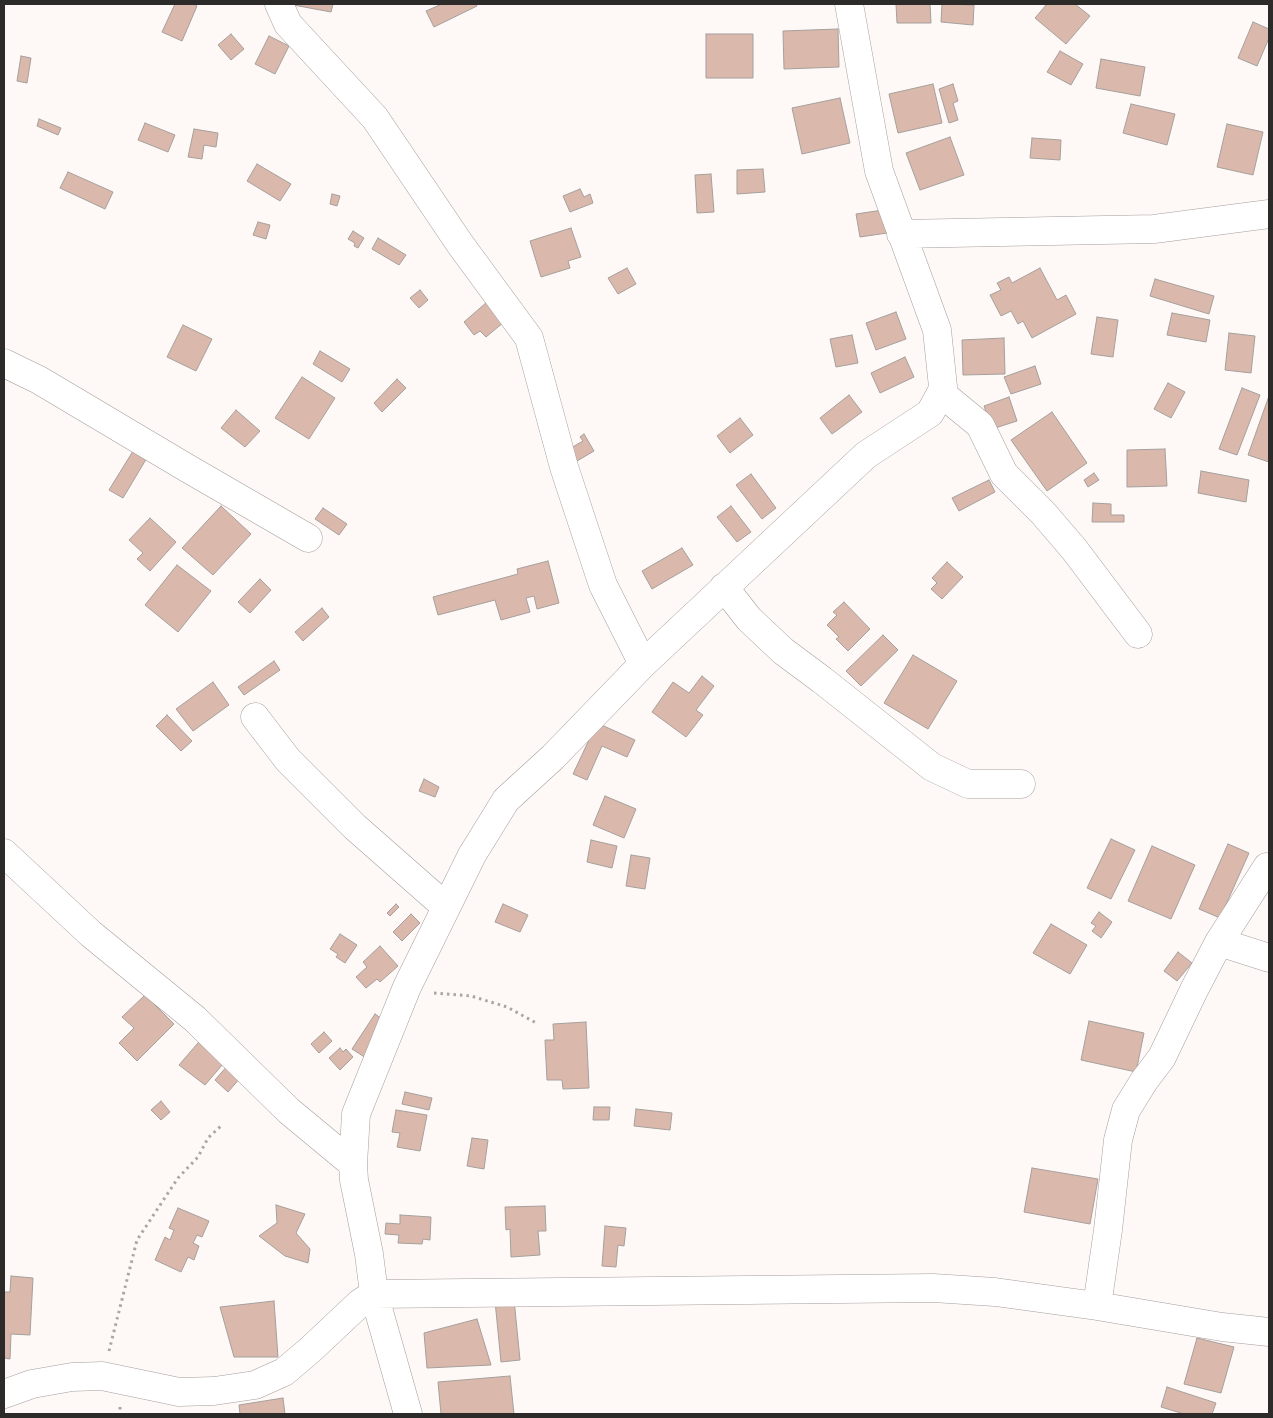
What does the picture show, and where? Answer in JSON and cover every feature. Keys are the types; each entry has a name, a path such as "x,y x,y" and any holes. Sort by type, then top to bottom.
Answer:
{"street":[{"path":"278,4 288,24 375,118 460,244 529,338 564,467 603,585 643,664"},
{"path":"408,1414 374,1294 370,1254 354,1180 356,1114 407,988 472,856 506,800 554,756 643,664 866,455 930,413 943,387 937,330 879,171 849,4"},
{"path":"901,234 1154,229 1269,214"},
{"path":"4,363 39,380 308,538"},
{"path":"941,393 980,425 1004,474 1043,513 1074,549 1138,634"},
{"path":"724,587 749,619 783,651 932,767 968,784 1021,784"},
{"path":"255,716 288,760 355,828 446,907"},
{"path":"4,853 91,934 195,1019 289,1111 353,1164"},
{"path":"1097,1306 1121,1126 1126,1110 1162,1057 1194,990 1220,942 1267,867"},
{"path":"1220,942 1269,958"},
{"path":"4,1394 32,1384 57,1379 102,1376 179,1392 214,1391 255,1385 284,1372 360,1303 374,1294 933,1288 996,1292 1097,1306 1222,1327 1269,1332"}],"path":[{"path":"407,988 436,994 471,996 507,1007 538,1024"},
{"path":"102,1376 137,1240 178,1178 198,1156 208,1138 223,1124"}],"building":[{"path":"175,4 193,4 197,6 182,41 162,32"},
{"path":"288,4 333,4 331,12"},
{"path":"442,4 476,4 477,6 434,27 426,11"},
{"path":"896,4 930,4 931,23 897,23"},
{"path":"942,4 974,5 973,25 941,22"},
{"path":"1047,4 1075,4 1090,16 1066,44 1035,18"},
{"path":"1253,22 1269,29 1269,38 1257,66 1238,58"},
{"path":"838,29 839,67 784,69 783,31"},
{"path":"231,34 244,49 231,60 218,45"},
{"path":"706,34 753,34 753,78 706,78"},
{"path":"269,36 289,46 275,74 255,64"},
{"path":"1060,51 1083,64 1071,85 1047,72"},
{"path":"21,56 31,58 27,83 17,81"},
{"path":"1101,59 1145,67 1140,96 1096,88"},
{"path":"933,84 942,123 898,133 889,94"},
{"path":"953,84 958,101 953,103 958,120 949,123 939,89"},
{"path":"840,98 850,143 802,154 792,108"},
{"path":"1131,104 1175,114 1167,145 1123,133"},
{"path":"39,119 61,128 58,135 37,126"},
{"path":"145,123 175,135 168,152 138,140"},
{"path":"1227,124 1263,132 1253,175 1217,167"},
{"path":"194,129 218,133 216,147 204,145 202,159 188,157"},
{"path":"950,137 964,175 920,190 906,153"},
{"path":"1032,138 1061,140 1060,160 1030,158"},
{"path":"257,164 291,184 280,201 247,181"},
{"path":"763,169 765,192 737,194 737,170"},
{"path":"68,172 113,192 105,209 60,188"},
{"path":"711,174 714,212 697,213 695,175"},
{"path":"580,189 584,197 590,194 593,203 570,212 563,196"},
{"path":"332,194 340,196 337,206 330,204"},
{"path":"883,210 887,233 860,237 856,214"},
{"path":"258,222 270,225 266,239 253,235"},
{"path":"571,228 581,257 568,261 570,268 541,277 530,241"},
{"path":"353,231 364,238 358,248 354,246 355,243 348,239"},
{"path":"378,238 406,255 399,265 372,249"},
{"path":"627,268 636,284 618,294 608,278"},
{"path":"1040,268 1057,300 1066,295 1076,314 1032,338 1023,321 1018,324 1011,311 1001,316 990,295 1001,290 997,283 1009,277 1012,283"},
{"path":"1155,279 1214,296 1209,314 1150,296"},
{"path":"420,290 428,300 419,308 410,298"},
{"path":"487,302 504,322 486,337 480,331 474,335 464,322"},
{"path":"896,312 906,339 876,350 866,323"},
{"path":"1172,313 1210,320 1206,342 1167,335"},
{"path":"1097,317 1118,320 1113,357 1091,354"},
{"path":"183,325 212,339 196,371 167,357"},
{"path":"1229,333 1255,336 1251,373 1225,370"},
{"path":"852,335 858,363 836,367 830,339"},
{"path":"1004,338 1005,374 963,375 962,340"},
{"path":"320,351 350,369 342,382 313,364"},
{"path":"905,357 914,377 880,393 871,373"},
{"path":"1035,366 1041,384 1011,394 1004,377"},
{"path":"302,377 335,398 309,439 275,418"},
{"path":"397,379 406,388 382,412 374,403"},
{"path":"1168,383 1185,392 1171,418 1154,409"},
{"path":"1242,388 1260,395 1237,455 1219,449"},
{"path":"849,395 862,412 832,434 820,418"},
{"path":"1269,396 1269,462 1248,455"},
{"path":"1009,397 1017,421 992,429 984,406"},
{"path":"236,410 260,431 245,447 221,428"},
{"path":"1052,412 1087,463 1047,491 1011,440"},
{"path":"740,418 753,435 730,453 717,436"},
{"path":"584,434 594,451 577,461 569,449 583,441 580,437"},
{"path":"138,443 151,451 123,498 109,490"},
{"path":"1165,449 1167,486 1127,487 1127,450"},
{"path":"1201,471 1249,480 1246,502 1198,493"},
{"path":"1094,473 1099,480 1088,487 1084,480"},
{"path":"751,474 776,508 762,519 736,485"},
{"path":"989,480 995,492 959,511 952,498"},
{"path":"1093,503 1111,504 1111,515 1124,515 1124,522 1092,522"},
{"path":"221,506 251,534 213,575 182,548"},
{"path":"731,506 751,532 737,542 717,517"},
{"path":"323,508 347,524 339,535 315,519"},
{"path":"150,518 176,542 150,571 137,559 143,553 129,540"},
{"path":"682,548 693,565 652,589 642,571"},
{"path":"548,561 559,603 537,609 534,596 526,598 530,612 501,620 495,600 438,615 433,597 518,574 517,569"},
{"path":"947,562 963,577 942,599 931,589 937,583 932,578"},
{"path":"177,565 211,591 178,632 145,605"},
{"path":"260,579 271,590 250,613 238,602"},
{"path":"844,602 870,629 848,651 836,639 839,637 827,625 837,615 833,612"},
{"path":"322,608 329,617 303,641 295,632"},
{"path":"883,635 898,650 861,686 846,671"},
{"path":"913,655 957,681 928,729 884,703"},
{"path":"274,661 280,670 244,695 238,687"},
{"path":"702,676 714,686 696,710 703,715 686,737 652,712 673,682 689,693"},
{"path":"213,682 229,705 193,731 176,709"},
{"path":"167,715 192,741 181,751 156,726"},
{"path":"597,723 635,740 627,757 602,746 587,780 573,774"},
{"path":"424,779 439,787 435,797 419,791"},
{"path":"605,796 636,809 624,838 593,825"},
{"path":"1111,839 1135,850 1111,899 1087,888"},
{"path":"591,840 617,846 612,868 587,862"},
{"path":"1228,844 1249,853 1220,918 1199,909"},
{"path":"1152,846 1195,865 1171,919 1128,901"},
{"path":"631,855 650,858 645,889 626,886"},
{"path":"396,904 399,907 390,916 387,913"},
{"path":"503,904 528,915 520,932 495,922"},
{"path":"1099,912 1112,922 1101,938 1092,931 1096,926 1091,923"},
{"path":"411,914 420,923 402,941 393,932"},
{"path":"1051,924 1087,945 1070,974 1033,953"},
{"path":"340,934 357,945 345,963 336,957 338,954 330,949"},
{"path":"380,946 398,966 380,982 377,979 366,988 356,977 367,967 363,962"},
{"path":"1178,952 1192,963 1177,981 1164,971"},
{"path":"145,995 174,1024 137,1061 119,1043 134,1028 122,1017"},
{"path":"375,1014 388,1023 366,1058 352,1049"},
{"path":"1089,1021 1144,1033 1136,1072 1081,1060"},
{"path":"586,1022 589,1088 563,1089 562,1080 547,1080 545,1040 554,1040 553,1024"},
{"path":"324,1032 332,1041 319,1053 311,1044"},
{"path":"204,1036 229,1057 205,1085 179,1065"},
{"path":"340,1048 343,1052 346,1049 353,1057 340,1070 329,1058"},
{"path":"228,1065 241,1077 228,1092 215,1080"},
{"path":"405,1092 432,1098 429,1110 402,1104"},
{"path":"161,1101 170,1112 161,1120 151,1110"},
{"path":"594,1107 610,1107 609,1120 593,1120"},
{"path":"636,1109 672,1113 670,1130 634,1126"},
{"path":"396,1110 427,1115 420,1151 397,1147 400,1133 392,1132"},
{"path":"472,1138 488,1140 484,1169 467,1166"},
{"path":"1032,1168 1098,1179 1090,1224 1024,1212"},
{"path":"276,1205 305,1214 296,1233 310,1249 308,1263 285,1256 259,1236 277,1223"},
{"path":"545,1206 546,1231 538,1231 540,1255 511,1257 510,1229 506,1230 505,1207"},
{"path":"178,1208 209,1221 202,1237 197,1235 193,1243 199,1246 194,1260 188,1257 181,1272 155,1260 165,1237 170,1240 174,1230 169,1228"},
{"path":"400,1215 431,1217 430,1240 423,1239 422,1244 398,1243 399,1235 385,1234 386,1223 400,1224"},
{"path":"605,1226 626,1228 624,1246 618,1245 616,1267 602,1266"},
{"path":"11,1276 33,1278 30,1335 11,1334 10,1359 4,1358 4,1292 10,1292"},
{"path":"514,1299 520,1360 501,1362 495,1301"},
{"path":"274,1301 278,1357 234,1357 220,1307"},
{"path":"477,1319 491,1365 427,1368 424,1333"},
{"path":"1197,1338 1234,1347 1221,1393 1184,1384"},
{"path":"510,1376 514,1414 441,1414 438,1382"},
{"path":"1167,1387 1216,1403 1212,1414 1184,1414 1161,1407"},
{"path":"283,1398 285,1414 240,1414 239,1405"}]}
